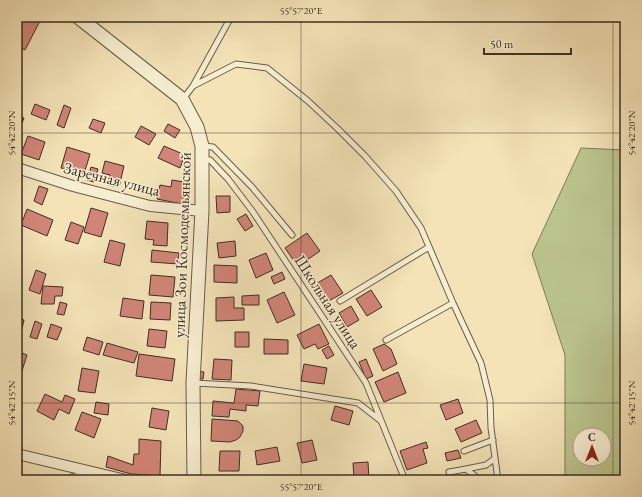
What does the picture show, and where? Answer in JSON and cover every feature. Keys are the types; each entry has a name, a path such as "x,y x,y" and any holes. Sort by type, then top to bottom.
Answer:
{"street":[{"name":"улица Зои Космодемьянской","path":"78,17 182,99 197,127 202,146 202,211 193,383 194,480"},
{"name":"Заречная улица","path":"17,168 73,186 150,206 202,211"},
{"path":"17,454 126,480"}],"lane":[{"path":"182,99 194,86 231,17"},
{"path":"194,86 236,64 268,68 308,101 365,156 396,191 421,228 453,303 481,363 490,400 494,459 498,480"},
{"path":"202,146 213,147 252,187 292,235"},
{"name":"Школьная улица","path":"202,159 210,160 228,179 253,212 366,383 405,480"},
{"path":"340,300 429,247"},
{"path":"386,340 453,303"},
{"path":"193,383 251,386 358,403 382,421"},
{"path":"464,451 493,440"},
{"path":"449,472 486,465 494,459"},
{"path":"466,469 480,480"},
{"path":"67,480 82,475 100,480"}],"green space":[{"path":"581,148 625,150 625,480 565,480 565,355 532,254"}],"building":[{"path":"18,17 42,17 25,50 17,46"},
{"path":"35,104 50,110 46,120 31,114"},
{"path":"64,105 71,108 64,128 57,125"},
{"path":"17,115 24,118 18,133 17,132"},
{"path":"93,119 105,123 101,133 89,128"},
{"path":"168,124 180,130 175,138 164,131"},
{"path":"141,126 156,134 149,145 135,137"},
{"path":"28,136 45,142 39,160 21,154"},
{"path":"164,146 185,155 180,168 158,158"},
{"path":"67,147 90,154 84,174 61,168"},
{"path":"105,161 124,166 119,187 108,185 110,175 102,173"},
{"path":"91,167 98,169 94,182 87,180"},
{"path":"172,180 190,183 187,205 157,199 160,185 171,187"},
{"path":"39,186 48,189 42,205 34,201"},
{"path":"216,196 230,196 230,212 217,213"},
{"path":"91,208 108,213 101,237 84,232"},
{"path":"27,209 53,220 47,236 21,225"},
{"path":"246,214 253,226 245,231 237,219"},
{"path":"147,221 168,223 167,246 153,245 154,240 145,239"},
{"path":"71,222 84,227 78,244 65,240"},
{"path":"307,233 320,251 307,260 304,254 294,261 285,248"},
{"path":"110,240 125,244 120,266 104,262"},
{"path":"235,241 236,256 219,258 217,243"},
{"path":"152,250 179,253 178,264 151,262"},
{"path":"266,253 273,270 256,278 249,260"},
{"path":"214,265 237,266 237,283 214,282"},
{"path":"36,270 46,274 40,294 29,290"},
{"path":"282,272 285,279 274,284 271,277"},
{"path":"151,275 175,277 173,297 149,295"},
{"path":"331,275 343,293 325,303 314,285"},
{"path":"43,286 63,287 62,296 55,296 54,304 41,304"},
{"path":"371,290 382,307 367,316 356,299"},
{"path":"284,292 295,315 277,323 267,300"},
{"path":"259,295 259,305 242,305 242,296"},
{"path":"234,297 234,308 244,308 244,320 216,321 216,298"},
{"path":"123,298 144,301 142,319 120,316"},
{"path":"60,302 67,304 64,315 57,314"},
{"path":"151,302 171,303 170,320 150,319"},
{"path":"351,306 359,320 347,327 339,313"},
{"path":"17,318 24,320 22,329 17,328"},
{"path":"35,321 42,324 37,339 30,337"},
{"path":"51,324 62,328 57,340 47,337"},
{"path":"319,324 329,344 318,349 315,344 304,349 297,335"},
{"path":"149,329 167,331 165,348 147,346"},
{"path":"235,332 249,332 249,347 235,347"},
{"path":"87,337 103,342 99,355 83,350"},
{"path":"264,339 288,340 288,354 264,354"},
{"path":"107,343 138,352 134,363 103,355"},
{"path":"384,344 391,349 397,364 383,371 373,349"},
{"path":"329,346 334,355 327,359 322,350"},
{"path":"17,351 27,355 20,377 17,376"},
{"path":"139,354 175,359 172,381 136,376"},
{"path":"214,359 232,360 231,380 212,379"},
{"path":"366,359 373,376 366,379 359,362"},
{"path":"304,364 327,368 324,384 301,381"},
{"path":"82,368 99,371 95,393 78,391"},
{"path":"197,371 204,372 203,379 197,379"},
{"path":"398,372 406,393 384,402 375,382"},
{"path":"236,389 260,391 258,406 246,405 246,411 230,409 229,417 212,416 213,401 234,403"},
{"path":"45,394 62,402 65,395 75,399 69,414 59,409 54,420 37,411"},
{"path":"458,399 463,413 446,420 440,405"},
{"path":"96,402 109,404 108,415 94,413"},
{"path":"335,406 353,411 349,425 331,420"},
{"path":"152,408 169,411 166,430 149,427"},
{"path":"82,412 101,419 94,438 75,430"},
{"path":"212,419 238,421 243,426 243,431 240,437 230,442 211,441"},
{"path":"476,420 482,433 461,442 455,429"},
{"path":"139,439 161,441 160,476 131,474 106,467 108,456 133,465 134,454 139,454"},
{"path":"312,440 317,460 302,463 297,443"},
{"path":"426,442 428,448 423,449 427,463 407,470 400,451"},
{"path":"277,447 280,461 257,465 255,451"},
{"path":"458,450 461,458 447,461 445,453"},
{"path":"220,451 240,451 239,471 219,471"},
{"path":"368,462 369,480 354,480 353,463"},
{"path":"437,475 438,480 418,480"},
{"path":"211,478 224,478 224,480 211,480"}]}
